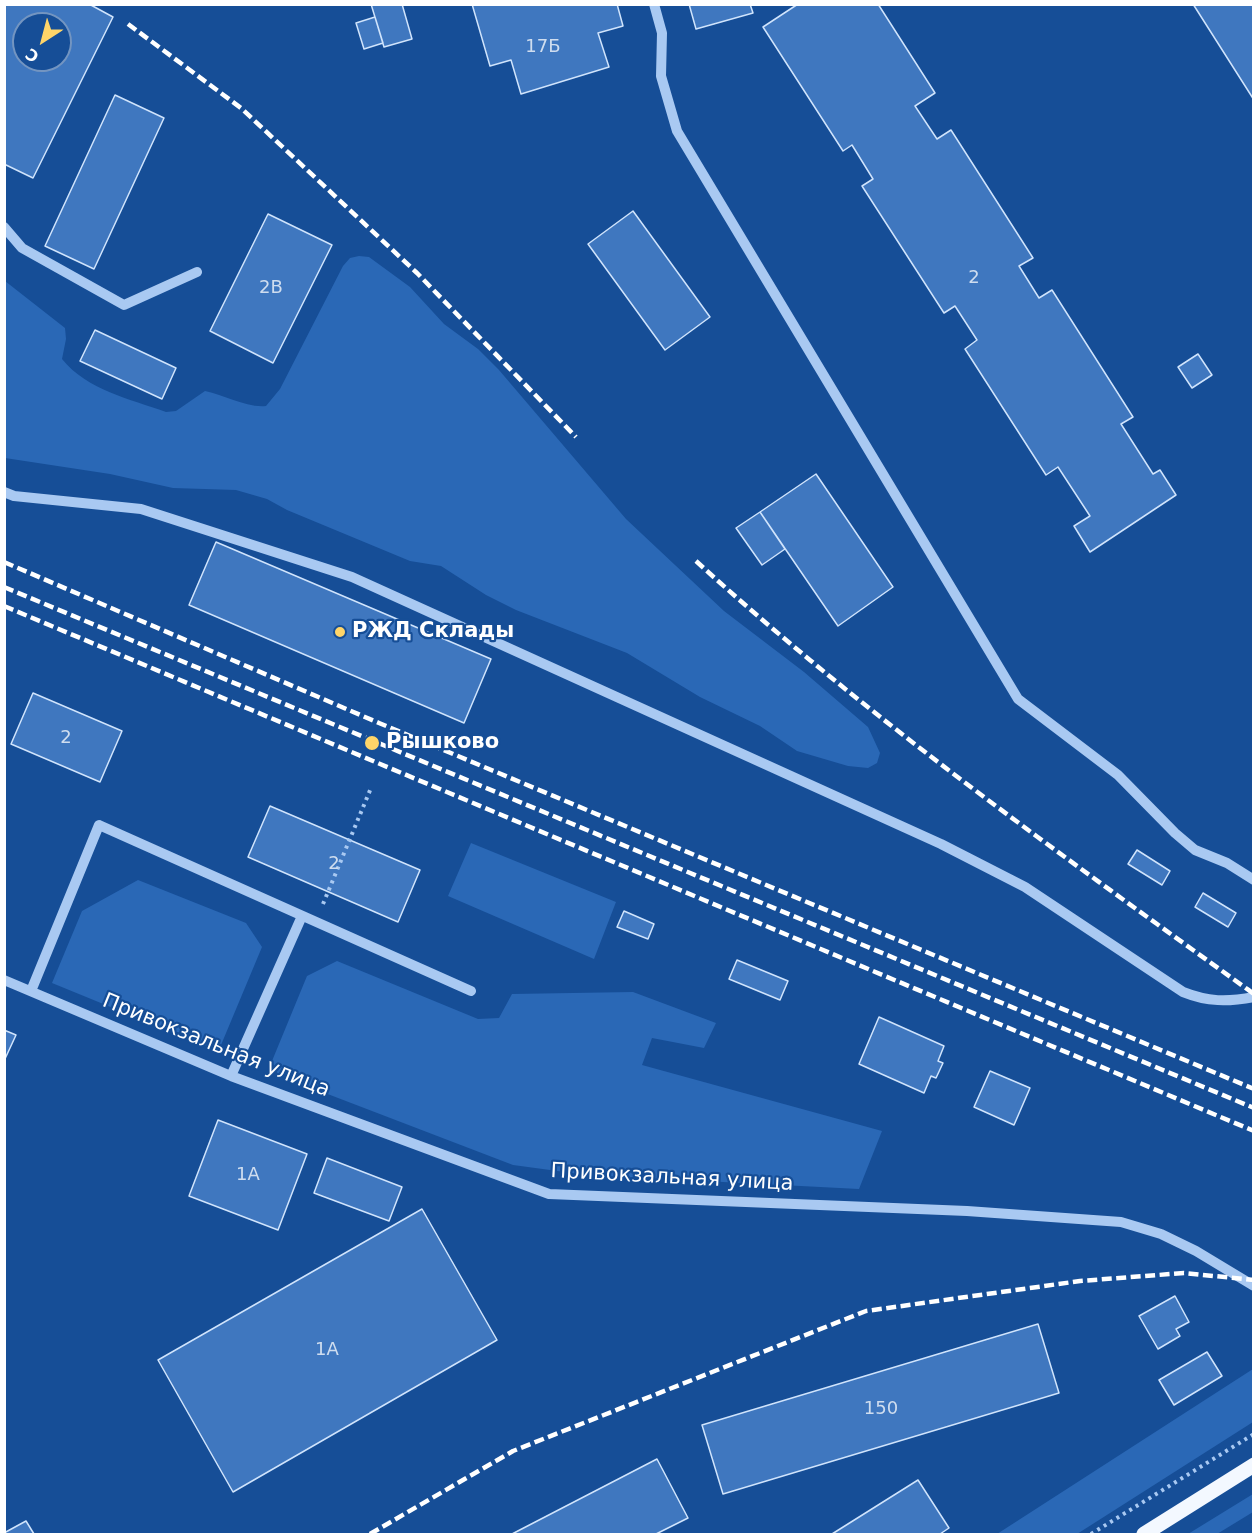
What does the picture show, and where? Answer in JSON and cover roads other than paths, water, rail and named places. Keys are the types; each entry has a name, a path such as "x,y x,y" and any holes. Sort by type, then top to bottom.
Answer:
{"main road":[{"path":"1144,1534 1254,1465"}],"street":[{"path":"654,4 662,33 661,76 677,130 1018,699 1118,775 1195,850 1227,863 1254,880"},
{"path":"4,227 22,249 124,305 197,272"},
{"path":"4,492 14,496 141,509 352,577 941,844 1025,887 1183,992 1203,1000 1227,1002 1254,997"},
{"path":"31,992 99,825 471,991"},
{"path":"231,1076 302,916"},
{"name":"Привокзальная улица","path":"4,980 231,1076 549,1194 967,1211 1121,1222 1161,1234 1196,1251 1254,1286"}],"railway":[{"path":"128,24 241,108 417,273 576,437"},
{"path":"696,561 762,620 899,731 1039,838 1254,994"},
{"path":"4,562 379,723 1254,1089"},
{"path":"4,587 1254,1108"},
{"path":"4,606 1254,1131"},
{"path":"370,1534 513,1451 866,1311 1080,1281 1184,1273 1254,1280"}],"place":[{"name":"РЖД Склады","path":"340,632"},
{"name":"Рышково","path":"372,743"}]}
